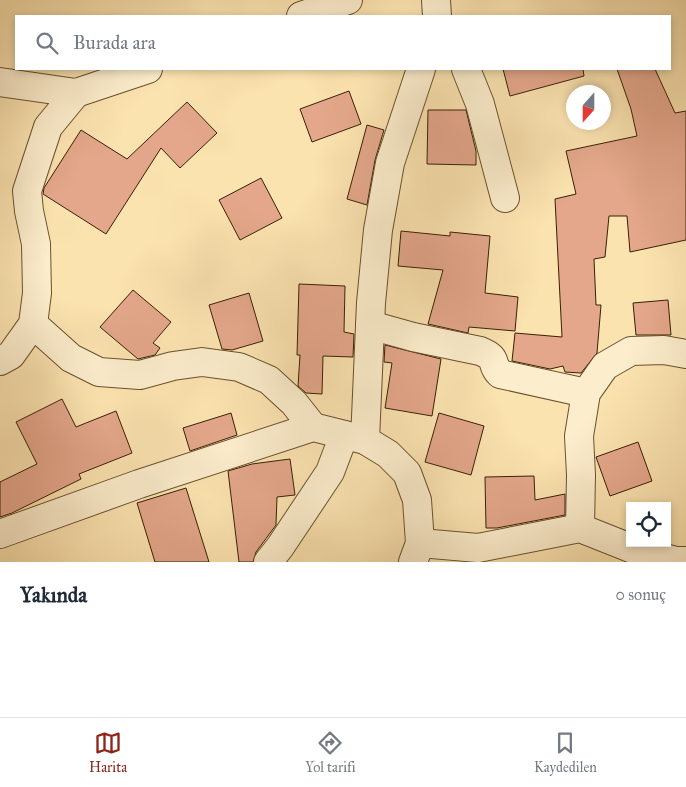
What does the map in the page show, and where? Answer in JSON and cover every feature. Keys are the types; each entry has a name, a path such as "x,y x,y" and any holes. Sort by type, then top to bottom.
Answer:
{"street":[{"path":"304,15 348,0"},
{"path":"436,0 437,15"},
{"path":"0,82 76,93 145,70"},
{"path":"268,562 280,548 354,437 370,325 378,230 390,163 422,70"},
{"path":"466,70 480,104 504,198"},
{"path":"0,361 11,355 33,324 38,293 36,244 27,191 48,127 76,93"},
{"path":"33,324 71,358 99,372 140,375 173,366 202,362 239,367 269,380 294,403 313,427"},
{"path":"370,325 480,351 490,355 494,360 495,370 500,374 586,393"},
{"path":"580,528 581,475 578,436 586,393 605,366 631,351 664,350 686,354"},
{"path":"0,534 139,484 313,427 354,437 388,454 407,473 417,500 416,553 478,548 580,528 638,551 676,561 686,561"}],"building":[{"path":"503,70 583,70 584,76 510,96"},
{"path":"617,70 655,70 675,113 686,111 686,240 630,252 627,216 609,216 605,257 594,259 596,305 601,305 597,353 581,373 565,372 563,366 550,369 512,361 515,333 562,337 555,199 576,194 566,151 637,136 631,109"},
{"path":"349,91 361,124 312,142 300,109"},
{"path":"187,102 217,133 180,168 161,148 106,234 43,194 44,188 81,130 127,159"},
{"path":"428,110 466,110 476,151 476,165 427,164"},
{"path":"367,125 384,130 375,160 367,205 347,199"},
{"path":"261,178 282,218 240,240 219,200"},
{"path":"401,231 450,236 450,232 490,236 485,293 518,297 515,331 469,327 468,333 428,324 443,270 398,266"},
{"path":"299,284 345,286 344,332 354,334 353,357 323,356 322,394 306,393 298,386 300,355 297,355"},
{"path":"133,290 171,322 153,343 160,348 155,355 138,359 100,327"},
{"path":"249,293 263,341 232,350 222,349 209,305"},
{"path":"668,300 671,335 636,335 633,303"},
{"path":"385,345 441,359 432,416 385,408 392,363 384,362"},
{"path":"62,399 76,427 116,411 132,453 79,474 81,479 0,517 0,482 37,464 16,422"},
{"path":"231,413 237,435 190,451 183,428"},
{"path":"439,413 484,426 471,475 425,462"},
{"path":"638,442 652,481 610,496 596,457"},
{"path":"290,459 295,495 277,497 276,525 256,552 253,562 239,562 228,471 252,464"},
{"path":"534,476 535,500 565,494 565,515 497,528 486,528 485,477"},
{"path":"186,488 209,562 155,562 137,503"}]}
